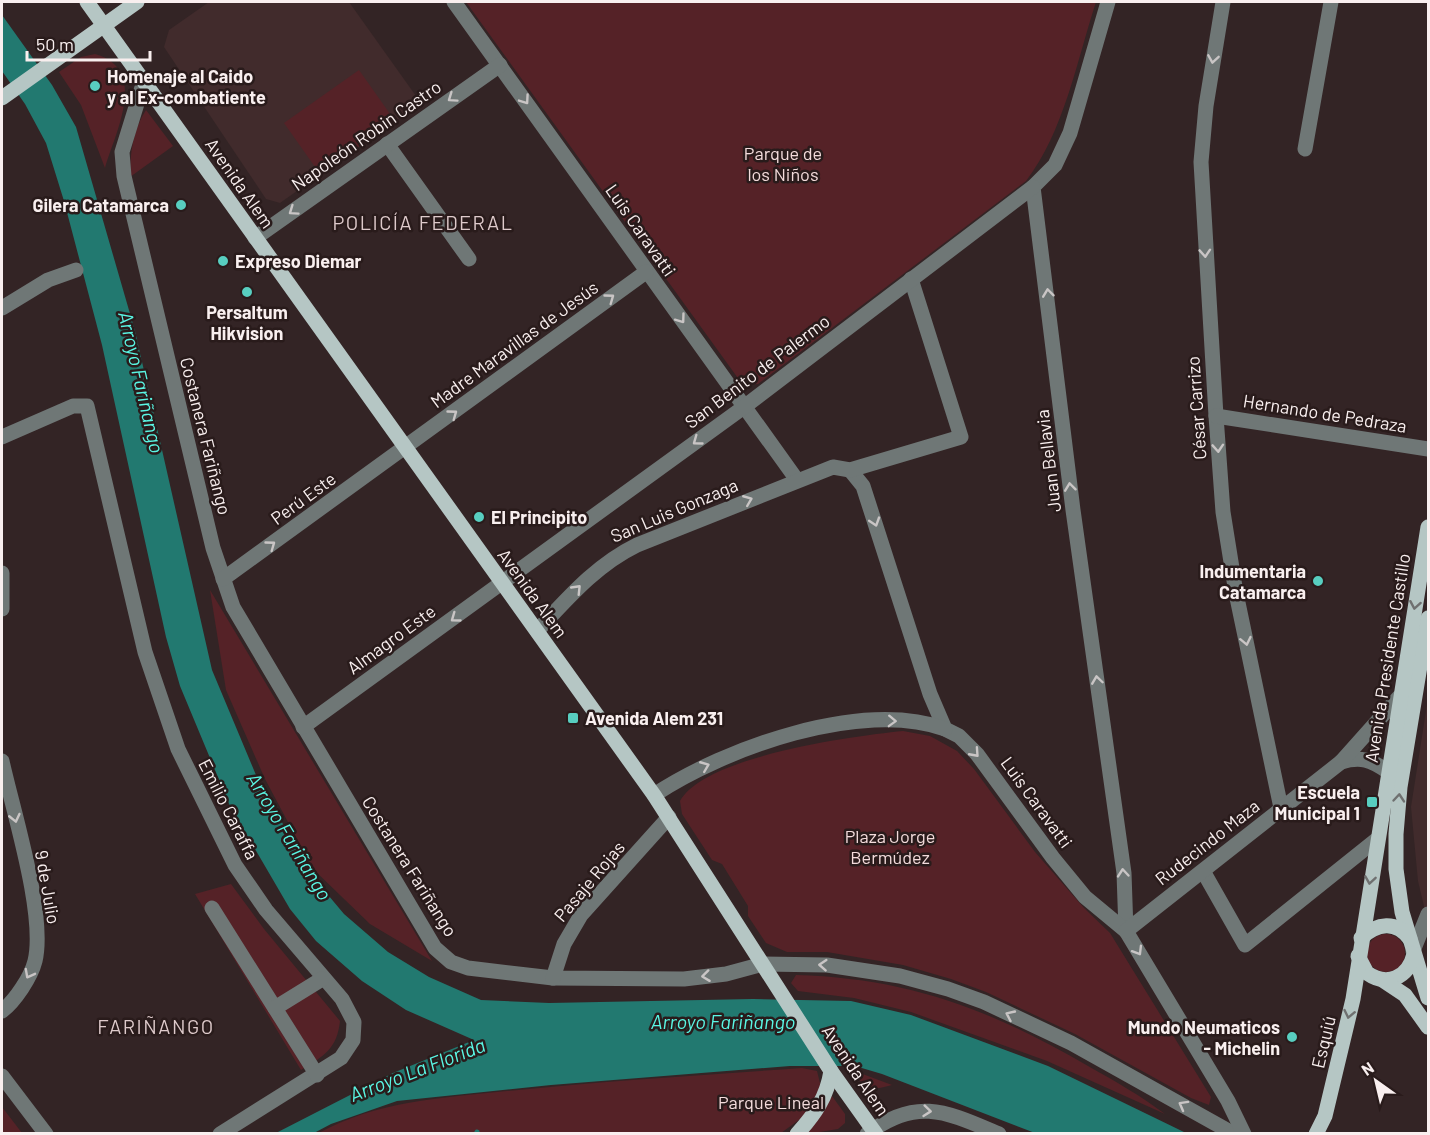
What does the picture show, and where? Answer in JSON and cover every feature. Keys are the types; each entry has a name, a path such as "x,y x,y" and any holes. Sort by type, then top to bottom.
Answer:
{"main road":[{"name":"Avenida Alem","path":"87,2 654,795 869,1132"},
{"path":"5,95 137,2"},
{"name":"Avenida Presidente Castillo","path":"1361,938 1428,527"},
{"name":"Avenida Presidente Castillo","path":"1428,618 1400,787 1396,834 1397,879 1402,912 1428,998"},
{"path":"1384,981 1401,976 1412,963 1412,948 1404,931 1386,925 1377,926 1361,938 1358,956 1366,973 1384,981 1405,995 1428,1027"},
{"name":"Esquiú","path":"1316,1134 1325,1116 1340,1060 1358,956"},
{"path":"797,1134 819,1108 828,1090 831,1071"}],"street":[{"name":"Luis Caravatti","path":"454,2 797,480"},
{"path":"1033,187 1056,165 1070,133 1108,2"},
{"name":"César Carrizo","path":"1223,2 1206,106 1201,162 1216,416 1223,512 1236,593 1281,808"},
{"path":"1305,149 1331,2"},
{"name":"Napoleón Robin Castro","path":"255,238 500,65"},
{"name":"Costanera Fariñango","path":"144,81 122,152 124,176 213,548 232,607 435,948 451,962 468,968 553,978 684,979 726,974 763,964 827,965 900,976 948,988 1071,1043 1234,1134"},
{"path":"387,144 469,259"},
{"name":"San Benito de Palermo","path":"502,584 744,407 1033,187"},
{"name":"Juan Bellavia","path":"1033,187 1073,510 1124,873 1126,932"},
{"path":"2,308 48,280 76,270"},
{"name":"Madre Maravillas de Jesús","path":"406,448 646,272"},
{"name":"San Luis Gonzaga","path":"537,631 592,574 613,557 833,467 850,470 961,437 910,279"},
{"name":"Emilio Caraffa","path":"2,437 73,406 87,406 145,652 178,749 235,865 266,910 322,979 342,999 354,1022 352,1040 341,1058 220,1134"},
{"name":"Hernando de Pedraza","path":"1216,416 1428,448"},
{"name":"Perú Este","path":"224,579 406,448"},
{"path":"850,470 863,486 930,694 945,729"},
{"path":"2,573 2,609"},
{"name":"Almagro Este","path":"303,727 502,584"},
{"name":"Rudecindo Maza","path":"1126,932 1341,762 1399,698"},
{"path":"654,795 684,775 705,766 783,736 826,726 865,720 903,721 945,729"},
{"name":"Luis Caravatti","path":"945,729 959,736 978,754 1053,858 1079,889 1126,932 1228,1101 1244,1134"},
{"path":"1341,762 1355,758 1366,759 1387,771"},
{"name":"9 de Julio","path":"2,761 38,929 35,963 24,983 2,1011"},
{"name":"Pasaje Rojas","path":"553,978 564,944 581,915 669,818"},
{"path":"1203,871 1245,945 1376,840"},
{"path":"212,908 317,1075"},
{"path":"1412,948 1428,914"},
{"path":"275,1008 322,979"},
{"path":"2,1076 46,1134"},
{"path":"869,1132 900,1114 916,1110 958,1117 999,1134"}],"shaded area":[{"path":"209,2 349,2 421,103 280,203 266,199 164,47 169,30"},
{"path":"1428,698 1428,923 1418,881 1411,807"}],"green space":[{"name":"Parque de los Niños","path":"466,2 1096,2 1060,118 1039,162 1026,181 758,384 748,385 740,381"},
{"path":"95,54 111,62 121,73 125,87 121,120 105,168 81,105 59,72 81,57"},
{"path":"359,70 395,121 320,174 284,123"},
{"path":"146,110 173,146 130,177 133,142"},
{"path":"210,590 432,961 370,924 313,869 265,779 226,690"},
{"name":"Plaza Jorge Bermúdez","path":"903,731 930,736 957,751 974,769 1035,852 1084,908 1110,933 1211,1097 1209,1105 1191,1098 1075,1034 986,992 951,979 903,965 827,952 787,952 766,943 748,916 748,906 722,864 712,860 682,814 680,801 695,785 718,772 748,760 817,743"},
{"path":"231,884 264,929 340,1021 336,1038 328,1051 301,1070 195,894"},
{"path":"1386,934 1400,939 1405,953 1400,967 1386,972 1372,967 1367,953 1372,939"},
{"path":"796,975 837,977 912,990 983,1013 1052,1046 1128,1089 1165,1114 1047,1061 911,1012 854,998 798,991 791,983"},
{"name":"Parque Lineal","path":"802,1068 817,1071 821,1087 803,1117 781,1133 317,1134 362,1114 433,1099 581,1084"},
{"path":"853,1073 860,1073 892,1085 879,1088 870,1087"},
{"path":"832,1096 845,1114 845,1123 838,1129 807,1134"},
{"path":"2,1107 22,1133 2,1133"}],"water":[{"path":"2,15 52,85 76,127 135,331 212,670 261,787 318,883 344,914 388,952 429,977 481,1000 549,1003 753,999 851,1001 911,1015 1048,1066 1186,1133 1035,1133 882,1074 855,1066 790,1066 551,1085 397,1101 331,1124 314,1133 276,1133 393,1073 474,1040 406,1010 362,981 316,941 290,909 230,806 180,686 166,637 102,345 64,201 46,143 25,104 2,71"}],"place":[{"name":"Homenaje al Caido y al Ex-combatiente","path":"95,86"},
{"name":"Gilera Catamarca","path":"181,205"},
{"name":"Expreso Diemar","path":"223,261"},
{"name":"Persaltum Hikvision","path":"247,292"},
{"name":"El Principito","path":"479,517"},
{"name":"Indumentaria Catamarca","path":"1318,581"},
{"name":"Avenida Alem 231","path":"573,718"},
{"name":"Escuela Municipal 1","path":"1372,802"},
{"name":"Mundo Neumaticos - Michelin","path":"1292,1037"}],"district":[{"name":"POLICÍA FEDERAL","path":"423,222"},
{"name":"FARIÑANGO","path":"156,1026"}],"water label":[{"name":"Arroyo Fariñango","path":"142,382"},
{"name":"Arroyo Fariñango","path":"290,836"},
{"name":"Arroyo Fariñango","path":"723,1021"},
{"name":"Arroyo La Florida","path":"417,1069"}]}
